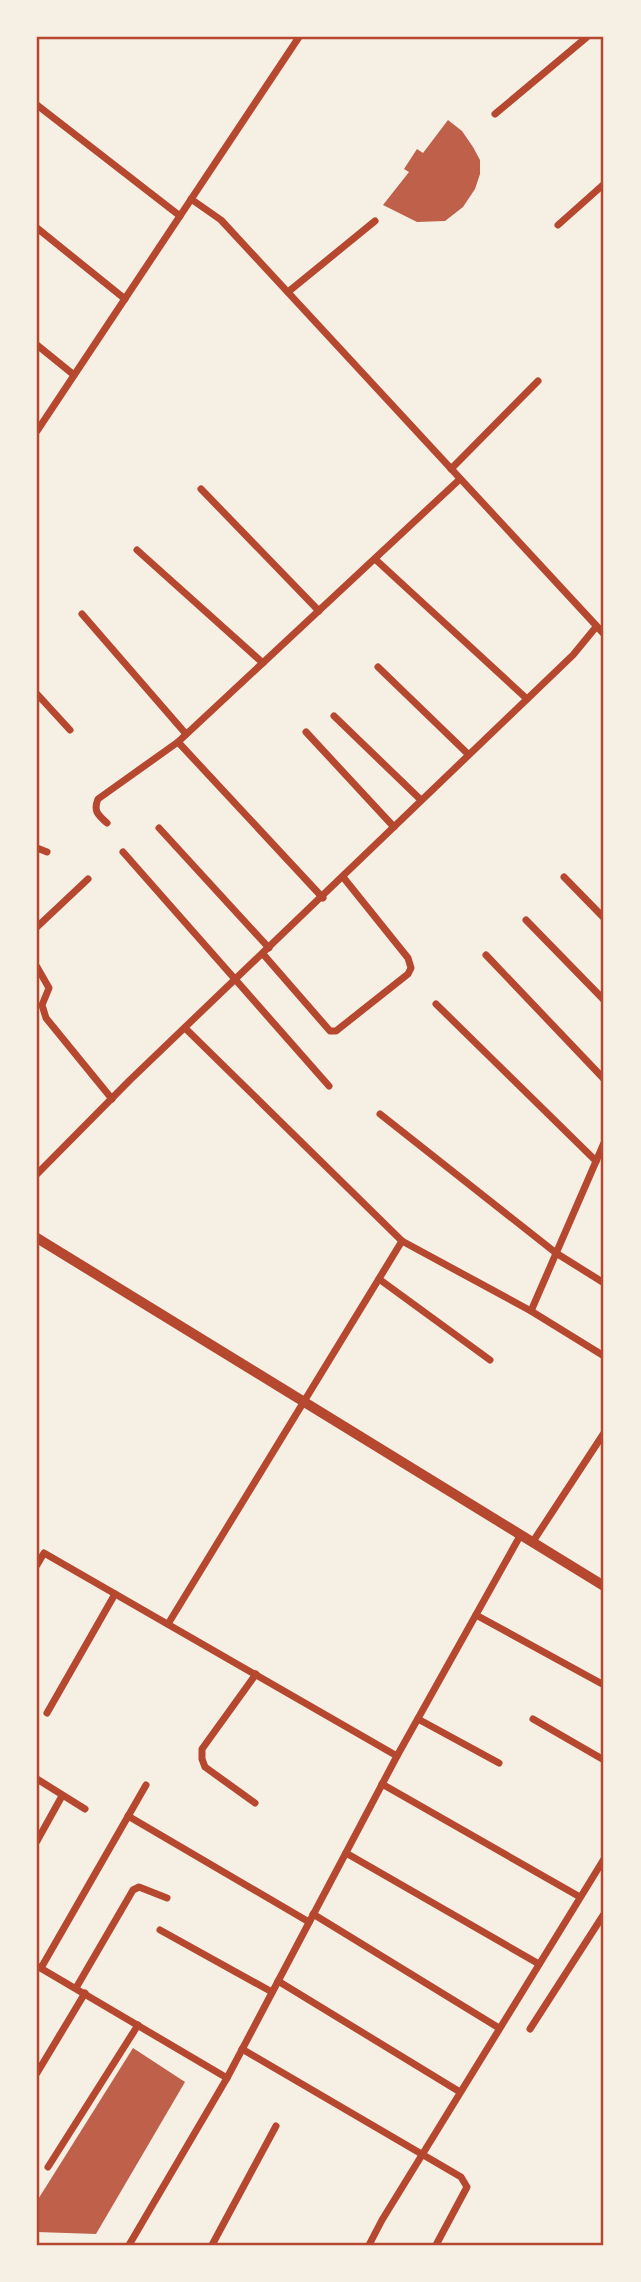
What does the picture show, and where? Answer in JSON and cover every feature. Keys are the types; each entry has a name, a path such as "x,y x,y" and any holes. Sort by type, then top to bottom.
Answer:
{"main road":[{"path":"37,1238 604,1587"}],"street":[{"path":"37,431 299,37"},
{"path":"495,114 587,37"},
{"path":"37,105 180,216"},
{"path":"558,225 604,184"},
{"path":"191,199 220,220 604,634"},
{"path":"288,292 375,221"},
{"path":"37,228 125,299"},
{"path":"37,345 74,375"},
{"path":"451,469 538,381"},
{"path":"107,823 96,813 98,799 178,742 460,479"},
{"path":"201,489 319,611"},
{"path":"137,550 263,663"},
{"path":"374,559 527,699"},
{"path":"82,614 186,734"},
{"path":"37,1174 112,1098 573,655 596,627"},
{"path":"378,667 468,754"},
{"path":"37,694 70,730"},
{"path":"334,716 421,800"},
{"path":"306,732 394,827"},
{"path":"178,742 323,898"},
{"path":"159,828 267,951 330,1031 336,1031 408,974 411,968 408,958 343,877"},
{"path":"37,848 47,852"},
{"path":"123,852 329,1086"},
{"path":"564,877 604,918"},
{"path":"37,927 88,879"},
{"path":"526,920 604,1000"},
{"path":"486,955 604,1079"},
{"path":"37,967 49,988 42,1006 46,1018 112,1098"},
{"path":"436,1004 596,1161"},
{"path":"185,1028 402,1241 531,1311 604,1356"},
{"path":"380,1114 556,1253 604,1283"},
{"path":"531,1311 604,1143"},
{"path":"168,1624 402,1241"},
{"path":"379,1279 490,1360"},
{"path":"532,1542 604,1433"},
{"path":"129,2245 227,2078 397,1756 520,1536"},
{"path":"37,1565 44,1553 397,1756"},
{"path":"47,1713 115,1594"},
{"path":"476,1615 604,1685"},
{"path":"255,1803 205,1767 202,1749 256,1674"},
{"path":"533,1718 604,1760"},
{"path":"418,1719 499,1763"},
{"path":"37,1779 85,1810"},
{"path":"382,1784 580,1898"},
{"path":"146,1785 39,1967 227,2078"},
{"path":"37,1841 62,1796"},
{"path":"128,1816 309,1922"},
{"path":"346,1853 539,1964"},
{"path":"369,2245 604,1859"},
{"path":"595,1874 604,1880"},
{"path":"76,1988 133,1890 139,1887 167,1898"},
{"path":"313,1914 499,2028"},
{"path":"530,2029 604,1914"},
{"path":"160,1930 272,1992"},
{"path":"278,1981 460,2092"},
{"path":"37,2073 85,1993"},
{"path":"48,2167 138,2025"},
{"path":"242,2049 461,2177 467,2187 436,2245"},
{"path":"212,2245 276,2126"}],"building":[{"path":"448,120 462,131 480,160 480,174 475,189 463,207 445,221 417,222 383,205 409,172 404,169 417,149 423,153"},
{"path":"133,2048 185,2082 96,2234 37,2232 37,2201"}]}
